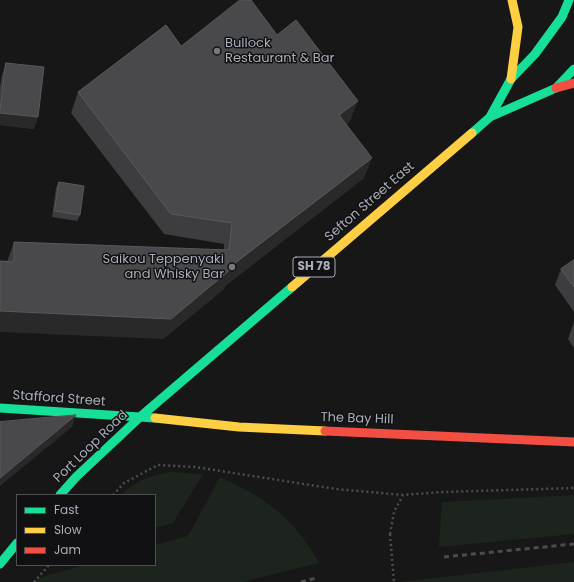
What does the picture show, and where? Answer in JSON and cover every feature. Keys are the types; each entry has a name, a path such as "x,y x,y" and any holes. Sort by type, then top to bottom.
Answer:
{"main road":[{"path":"511,79 518,27 512,0"},
{"name":"Sefton Street East","path":"490,117 511,79 534,54 557,23 569,0"},
{"name":"Sefton Street East","path":"140,417 490,117 556,88 574,69"},
{"path":"556,88 574,83"},
{"name":"Stafford Street","path":"0,408 140,417"},
{"name":"The Bay Hill","path":"140,417 239,428 574,442"},
{"name":"Port Loop Road","path":"61,494 76,477 140,417"},
{"path":"0,564 16,544"}],"path":[{"path":"114,494 124,483 158,465 195,467 336,489 403,495 443,492 574,488"},
{"path":"394,582 390,534 394,512 403,495"},
{"path":"34,582 48,566"}],"shaded area":[{"path":"171,472 203,474 173,523 156,528 156,494 123,494 138,482"},
{"path":"220,477 252,493 278,511 299,533 319,563 242,582 35,582 38,578 80,566 156,566 156,545 188,536"},
{"path":"574,495 574,534 439,547 442,502"},
{"path":"574,562 574,582 400,582"}],"building":[{"path":"240,0 251,0 277,35 296,20 358,101 339,115 372,158 230,267 231,269 171,319 0,311 0,261 14,262 14,242 229,250 232,223 171,214 78,92 166,25 181,46"},
{"path":"6,63 44,67 38,117 0,113"},
{"path":"59,182 84,186 80,215 55,211"},
{"path":"574,260 574,287 561,269"},
{"path":"76,415 0,478 0,422"}],"railway":[{"path":"444,557 574,544"},
{"path":"301,582 316,578"}],"traffic: fast":[{"path":"490,117 511,79 535,54 562,17 569,0"},
{"path":"472,133 490,117 556,88 574,69"},
{"path":"61,494 76,477 140,417 292,287"},
{"path":"0,408 155,418"},
{"path":"0,564 16,544"}],"traffic: slow":[{"path":"511,79 518,27 512,0"},
{"path":"292,287 472,133"},
{"path":"155,418 239,427 325,431"}],"traffic: jam":[{"path":"556,88 574,83"},
{"path":"325,431 574,442"}],"place":[{"name":"Bullock Restaurant & Bar","path":"217,51"},
{"name":"Saikou Teppenyaki and Whisky Bar","path":"232,267"}]}
